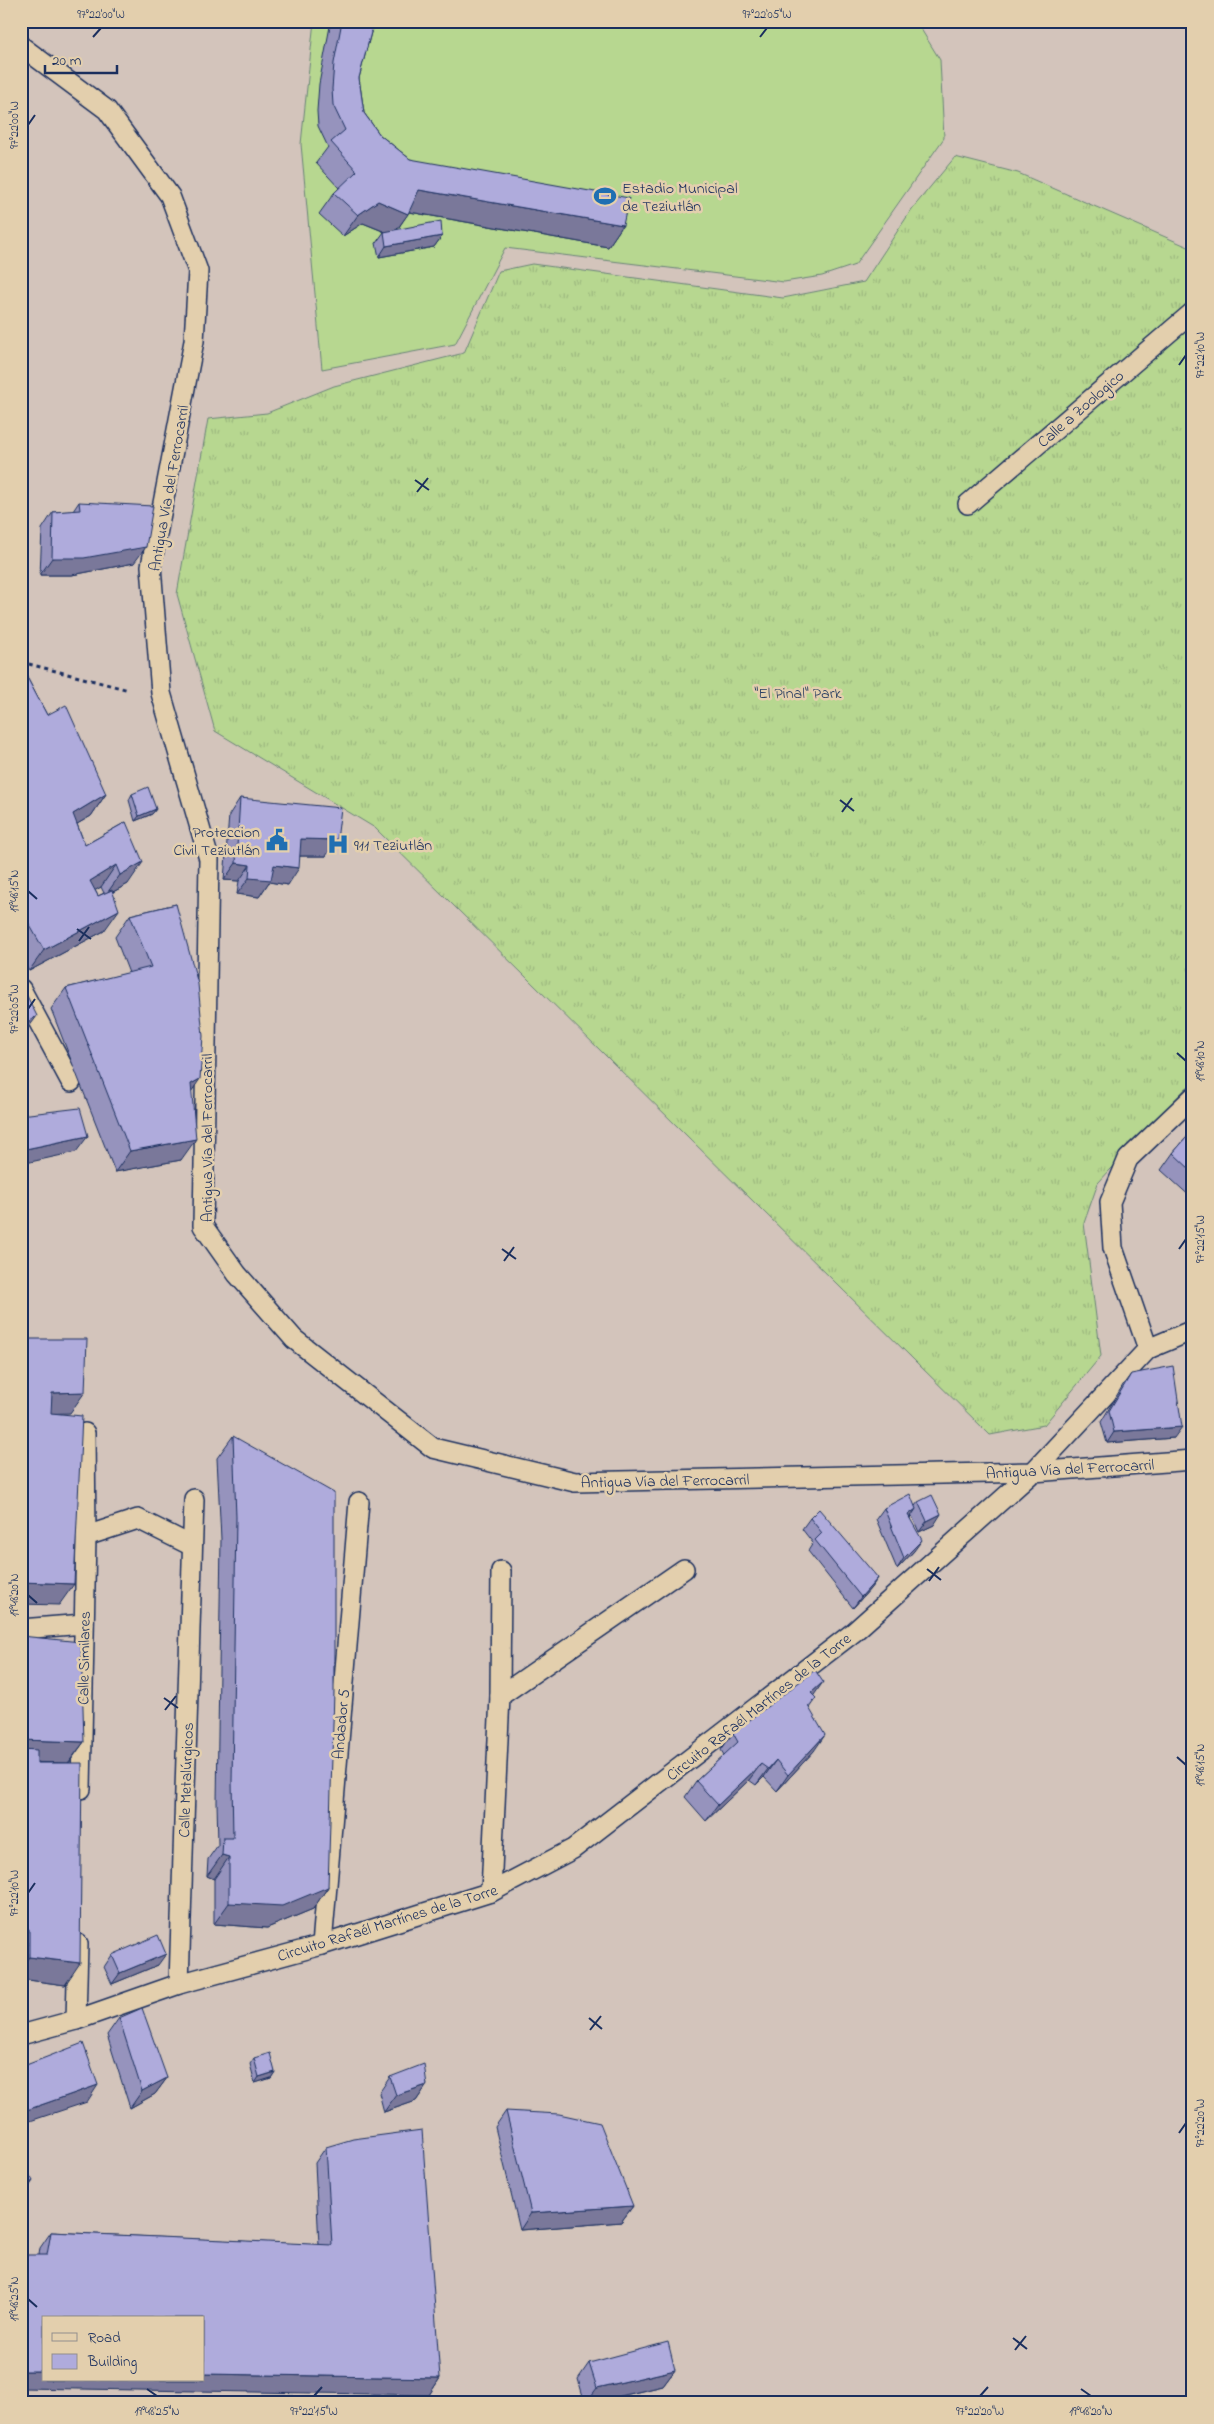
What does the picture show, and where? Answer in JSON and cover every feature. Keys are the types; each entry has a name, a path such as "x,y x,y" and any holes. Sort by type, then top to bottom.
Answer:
{"street":[{"name":"Antigua Vía del Ferrocarril","path":"21,46 107,110 170,196 198,271 194,341 151,566 161,693 209,859 203,1226 237,1274 294,1339 433,1448 575,1482 1033,1472 1193,1460"},
{"name":"Calle a Zoologico","path":"968,504 1193,312"},
{"path":"21,989 71,1082"},
{"path":"1193,1097 1128,1159 1110,1202 1113,1248 1148,1349 1193,1330"},
{"name":"Circuito Rafaél Martínes de la Torre","path":"21,2035 76,2020 179,1984 322,1945 491,1892 573,1849 854,1632 1033,1472 1148,1349"},
{"name":"Calle Similares","path":"80,1802 86,1536 85,1433"},
{"name":"Calle Metalúrgicos","path":"179,1984 194,1500"},
{"name":"Andador 5","path":"322,1945 359,1502"},
{"path":"86,1536 138,1519 192,1546"},
{"path":"500,1696 684,1569"},
{"path":"491,1892 500,1696 501,1571"},
{"path":"21,1629 84,1624"},
{"path":"76,2020 78,1931"}],"path":[{"path":"21,662 129,690"}],"green space":[{"name":"Estadio Municipal de Teziutlán","path":"314,21 916,21 940,60 944,138 855,265 822,276 784,282 505,248 455,344 322,369 301,144"},
{"name":"\"El Pinal\" Park","path":"955,157 1018,173 1193,249 1193,1083 1185,1089 1098,1183 1084,1223 1101,1356 1044,1425 990,1435 375,828 215,731 177,594 208,419 267,413 334,386 464,353 499,271 532,264 783,298 864,282 912,209"}],"building":[{"path":"342,21 374,21 359,78 364,113 380,135 410,159 629,198 623,225 419,190 408,214 378,201 358,215 334,193 357,171 331,142 345,130 333,105 332,89 334,63"},
{"path":"441,221 442,236 386,246 384,232"},
{"path":"79,502 153,506 146,547 84,558 52,558 53,512 80,510"},
{"path":"21,666 47,715 66,705 106,794 73,814 85,845 126,822 143,862 120,875 116,865 90,881 98,896 112,890 119,910 44,950 21,910"},
{"path":"148,787 156,809 139,816 132,794"},
{"name":"Proteccion Civil Teziutlán","path":"240,798 341,808 337,840 301,839 299,868 274,865 271,880 249,878 250,865 236,863"},
{"path":"176,904 198,984 203,1036 200,1079 191,1084 196,1139 130,1151 66,988 151,967 130,915"},
{"path":"27,996 37,1016 21,1026 21,1000"},
{"path":"80,1108 88,1136 21,1150 21,1115"},
{"path":"1193,1130 1193,1172 1173,1153"},
{"path":"21,1339 87,1339 85,1392 52,1393 51,1413 82,1416 74,1584 21,1582"},
{"path":"1173,1366 1182,1427 1114,1432 1109,1411 1131,1374"},
{"path":"233,1436 334,1493 334,1692 328,1887 282,1906 229,1903 229,1857 222,1855 223,1838 233,1838 232,1781 236,1517"},
{"path":"910,1494 916,1509 908,1515 922,1540 904,1558 884,1508"},
{"path":"932,1495 941,1514 927,1521 918,1502"},
{"path":"819,1509 878,1578 861,1597 815,1540 822,1533 810,1518"},
{"path":"21,1636 81,1642 84,1742 21,1740"},
{"path":"815,1670 823,1682 811,1693 816,1698 808,1706 825,1735 788,1775 776,1760 768,1769 761,1764 718,1805 696,1781 738,1742 733,1733"},
{"path":"22,1749 37,1750 37,1763 82,1763 80,1963 29,1957 29,1929 21,1928"},
{"path":"158,1935 166,1954 120,1973 112,1955"},
{"path":"142,2008 167,2078 142,2091 119,2018"},
{"path":"83,2043 98,2085 21,2112 21,2067"},
{"path":"270,2053 275,2072 259,2077 254,2058"},
{"path":"424,2064 427,2085 396,2095 390,2077"},
{"path":"506,2111 559,2114 600,2123 633,2206 531,2213"},
{"path":"422,2130 440,2378 205,2374 205,2316 42,2316 42,2371 21,2371 21,2255 47,2255 51,2232 332,2245 326,2147 353,2139"},
{"path":"21,2160 33,2181 21,2188"},
{"path":"668,2342 675,2370 597,2388 589,2363"},
{"path":"21,2396 199,2403 21,2403"}],"place":[{"name":"Estadio Municipal de Teziutlán","path":"605,196"},
{"name":"Proteccion Civil Teziutlán","path":"277,840"},
{"name":"911 Teziutlán","path":"338,844"}]}
